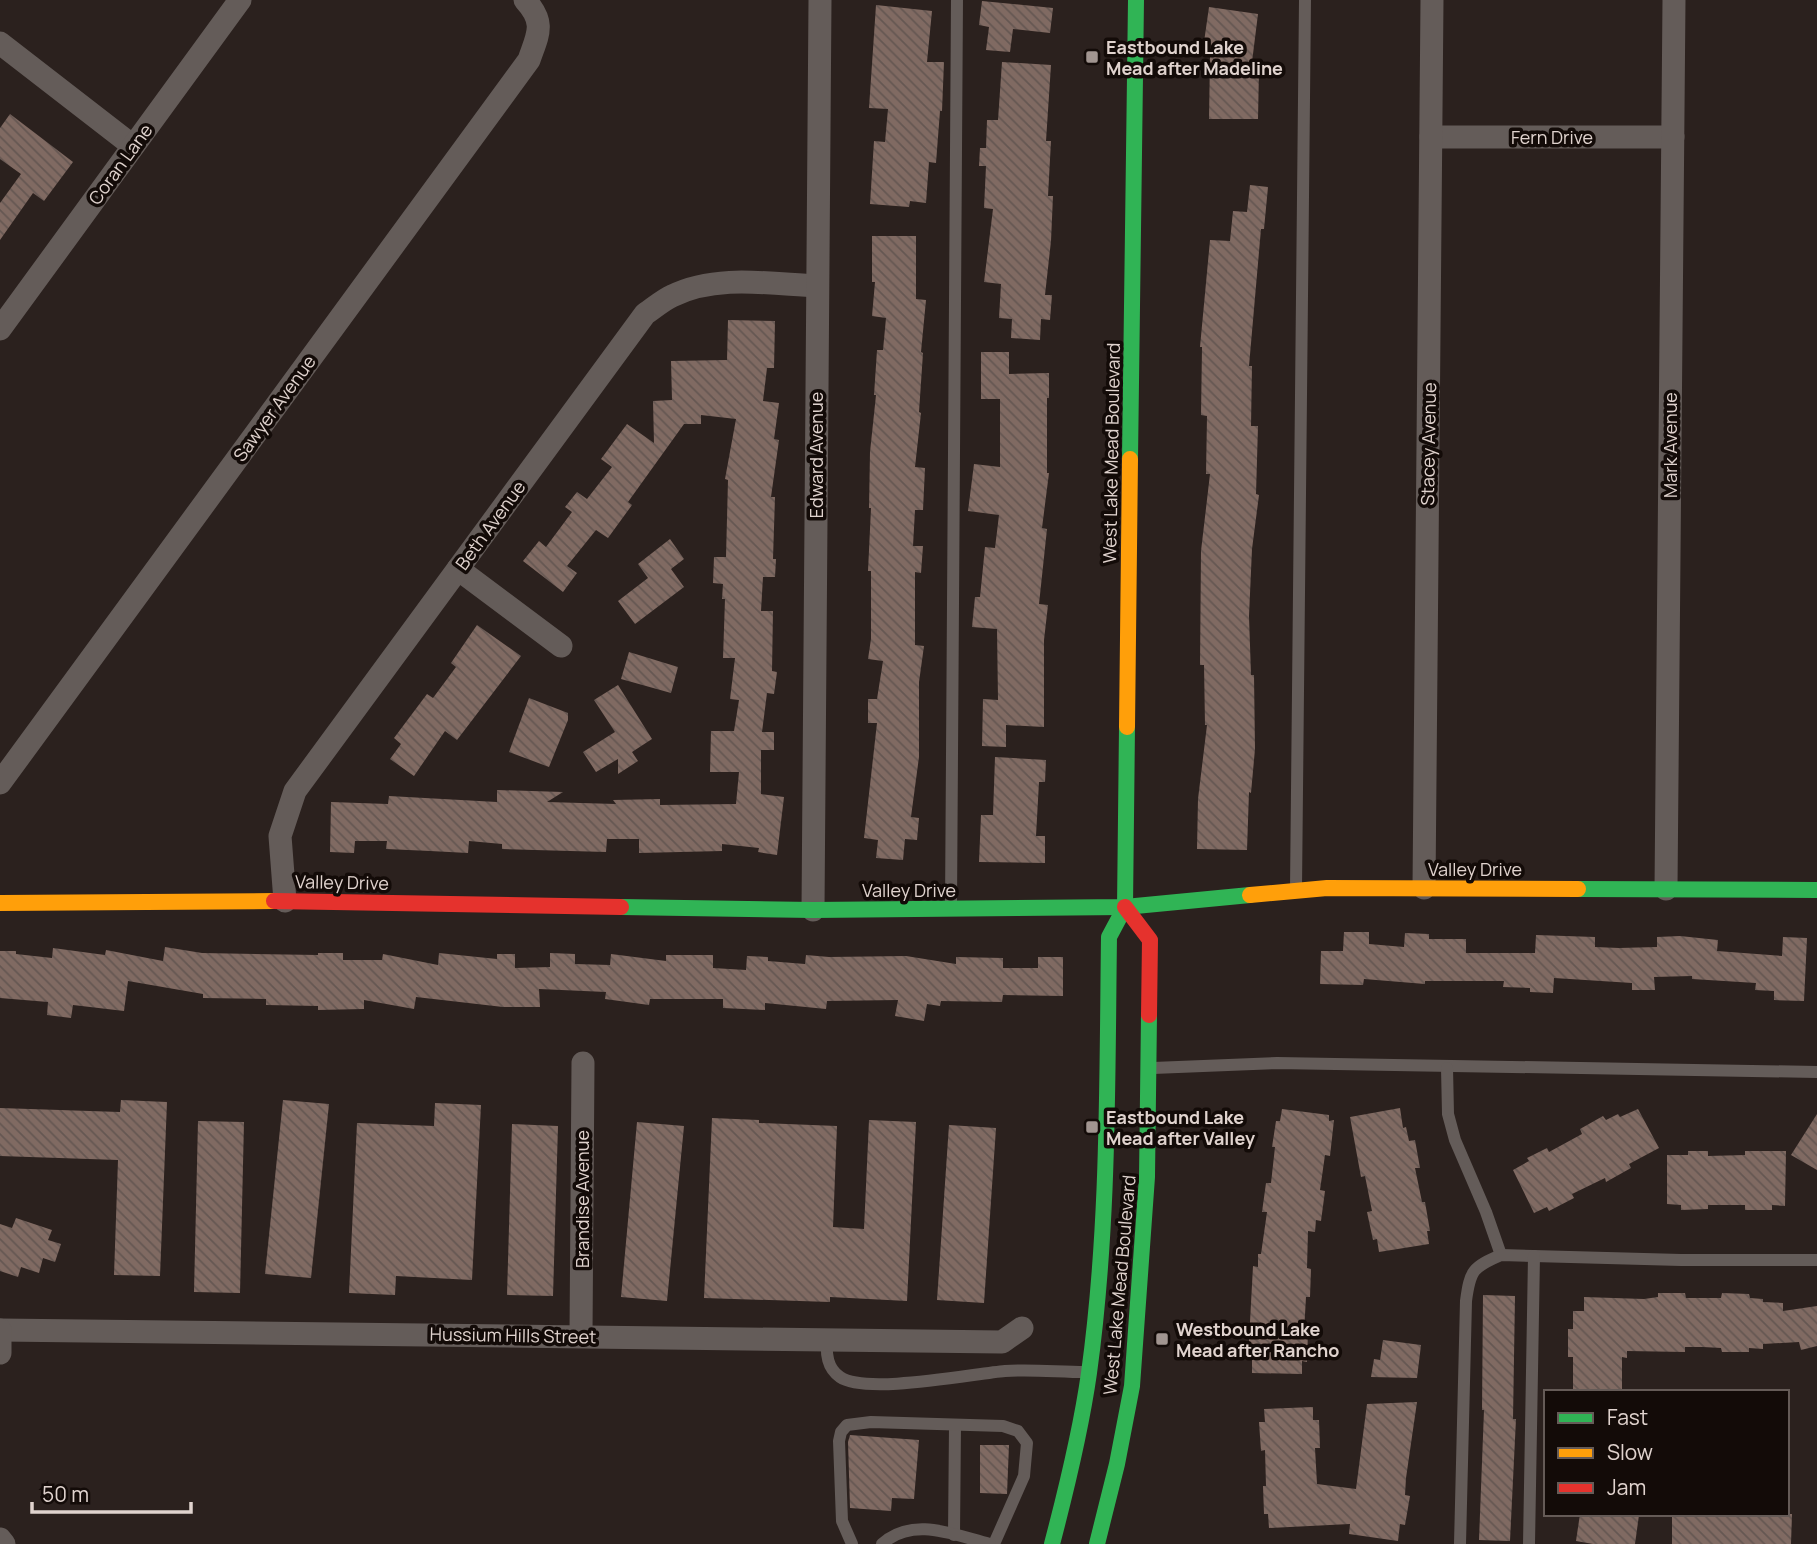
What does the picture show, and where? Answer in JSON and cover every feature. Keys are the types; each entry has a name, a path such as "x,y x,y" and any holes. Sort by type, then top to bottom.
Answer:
{"main road":[{"name":"West Lake Mead Boulevard","path":"1052,1544 1079,1431 1089,1372 1103,1213 1109,937 1125,907 1136,0"},
{"name":"Valley Drive","path":"0,903 285,901 813,910 1125,907 1327,888 1817,890"},
{"name":"West Lake Mead Boulevard","path":"1097,1544 1117,1464 1132,1386 1147,1177 1150,940 1125,907"}],"street":[{"name":"Coran Lane","path":"0,329 240,0"},
{"name":"Sawyer Avenue","path":"0,783 529,61 541,28 535,11 526,0"},
{"name":"Edward Avenue","path":"813,910 820,0"},
{"name":"Stacey Avenue","path":"1424,888 1432,0"},
{"name":"Mark Avenue","path":"1666,889 1674,0"},
{"path":"0,43 133,146"},
{"name":"Fern Drive","path":"1431,136 1672,138"},
{"name":"Beth Avenue","path":"285,901 280,836 295,791 645,314 672,296 701,286 732,282 817,286"},
{"path":"458,569 561,646"},
{"name":"Brandise Avenue","path":"581,1335 583,1063"},
{"name":"Hussium Hills Street","path":"0,1330 1002,1342 1022,1328"},
{"path":"0,1330 0,1353"},
{"path":"0,1539 4,1544"}],"lane":[{"path":"951,909 957,0"},
{"path":"1296,891 1306,0"},
{"path":"1148,1068 1264,1063 1817,1072"},
{"path":"1447,1068 1448,1114 1451,1127 1501,1255"},
{"path":"1460,1544 1467,1289 1469,1277 1481,1264 1501,1255 1817,1260"},
{"path":"1529,1544 1534,1256"},
{"path":"827,1339 826,1354 830,1366 841,1378 859,1383 914,1383 1007,1371 1089,1372"},
{"path":"852,1544 842,1521 839,1441 841,1432 847,1425 871,1422 1003,1426 1018,1431 1027,1443 1024,1476 992,1544 932,1529 912,1529 881,1544"},
{"path":"954,1535 955,1426"}],"building":[{"path":"982,1 1053,8 1050,33 1013,29 1010,52 986,50 989,27 979,25"},
{"path":"876,5 932,11 927,62 944,62 936,163 929,162 926,203 910,201 909,207 870,204 874,141 885,142 888,109 869,108"},
{"path":"1209,7 1258,14 1251,70 1259,70 1258,119 1209,119 1210,57 1202,56"},
{"path":"1002,62 1051,65 1046,141 1051,141 1048,196 1053,196 1045,295 1052,295 1050,320 1041,319 1040,340 1011,338 1012,319 999,318 1001,284 984,282 993,209 984,208 986,166 979,166 980,148 986,148 987,120 998,120"},
{"path":"10,114 73,162 44,201 33,193 0,240 0,203 21,174 0,159 0,128"},
{"path":"1250,185 1268,187 1264,229 1261,229 1249,366 1252,366 1251,426 1258,426 1256,494 1259,495 1252,549 1249,616 1251,675 1254,675 1255,749 1251,793 1249,792 1247,850 1197,849 1198,799 1207,725 1204,665 1200,665 1201,551 1210,474 1206,474 1207,416 1201,415 1200,347 1210,240 1230,241 1233,211 1247,212"},
{"path":"872,236 916,236 916,299 926,300 921,352 921,413 915,467 925,468 923,510 915,510 913,546 923,546 921,573 915,572 915,645 924,646 919,682 919,757 911,817 919,818 917,840 905,839 903,860 876,858 878,840 864,838 877,723 868,723 868,699 877,699 883,661 868,659 871,639 871,571 868,571 870,452 877,350 883,350 886,318 872,316 875,282 872,282"},
{"path":"728,320 775,321 774,368 767,368 763,401 779,403 774,439 779,440 771,497 775,497 773,559 776,559 775,577 763,577 761,611 773,611 772,671 777,672 774,694 767,693 762,732 774,732 774,750 761,750 761,794 784,797 777,855 758,852 759,848 722,844 722,851 639,853 639,839 607,839 606,852 502,849 502,844 469,841 468,853 386,849 387,841 355,841 354,853 330,852 331,802 388,804 389,796 497,802 497,790 563,792 547,802 616,804 613,800 660,799 660,805 736,804 739,772 710,772 711,731 734,731 739,700 730,699 735,658 723,658 723,584 713,583 714,557 726,557 728,480 725,479 736,419 701,415 701,424 684,424 628,502 632,505 608,538 596,530 567,566 577,573 563,592 523,561 539,541 546,547 572,512 565,507 577,492 587,499 612,467 601,459 627,424 654,443 653,401 672,400 671,361 727,360"},
{"path":"981,352 1009,352 1009,374 1049,373 1049,473 1042,528 1047,529 1039,604 1048,605 1044,640 1044,727 1006,725 1006,747 982,746 983,699 998,700 997,629 972,627 975,597 980,597 985,547 995,548 999,515 968,511 974,464 1000,467 1000,399 981,399"},
{"path":"670,539 684,559 671,569 684,587 635,624 618,601 648,578 638,564"},
{"path":"477,625 521,656 457,740 445,731 414,776 390,759 401,744 394,738 427,694 433,698 456,667 451,663"},
{"path":"629,652 678,667 671,693 621,679"},
{"path":"618,685 652,739 632,752 638,761 618,774 618,759 596,772 583,752 615,732 594,700"},
{"path":"529,698 568,713 568,720 549,767 509,752"},
{"path":"995,757 1046,760 1045,782 1039,782 1036,836 1045,836 1045,863 979,862 981,815 993,815"},
{"path":"1344,932 1369,932 1369,944 1404,947 1405,933 1429,934 1429,939 1466,939 1466,953 1535,953 1536,935 1595,937 1595,947 1619,948 1657,947 1657,937 1680,936 1718,940 1717,951 1782,956 1783,937 1807,938 1804,1001 1774,1000 1774,991 1755,990 1756,983 1692,979 1692,976 1654,977 1655,990 1632,990 1632,983 1554,978 1553,993 1530,992 1530,988 1503,987 1504,981 1425,981 1425,984 1364,979 1363,985 1320,984 1321,951 1343,951"},
{"path":"165,947 202,953 343,953 343,960 382,960 383,954 438,965 439,953 497,959 497,954 515,954 515,968 550,967 550,953 575,954 575,964 610,965 611,954 666,961 666,955 713,955 713,968 746,970 747,956 805,964 806,955 906,956 956,964 956,957 1003,958 1003,968 1038,968 1038,957 1063,957 1063,996 1003,995 1002,1002 941,1001 940,1006 927,1004 924,1021 895,1016 898,1000 827,1001 826,1009 765,1003 765,1010 723,1008 723,999 650,999 649,1005 605,999 606,992 539,989 540,1007 503,1007 416,997 414,1009 364,1000 364,1009 318,1010 318,1006 266,1005 266,999 203,998 203,994 128,981 124,1011 73,1005 71,1018 47,1015 48,1002 0,998 0,951 16,951 16,954 52,958 53,948 105,955 106,950 163,961"},
{"path":"121,1100 167,1102 160,1276 114,1275 118,1160 0,1156 0,1108 120,1112"},
{"path":"283,1100 329,1104 311,1278 265,1274"},
{"path":"435,1103 481,1105 472,1280 396,1276 395,1295 349,1293 357,1123 434,1126"},
{"path":"1400,1108 1403,1128 1406,1127 1409,1141 1415,1140 1420,1168 1415,1168 1422,1202 1425,1202 1430,1231 1427,1231 1429,1244 1379,1252 1377,1239 1373,1240 1367,1212 1372,1211 1365,1176 1361,1177 1350,1117"},
{"path":"1282,1109 1329,1115 1329,1121 1334,1120 1330,1156 1325,1155 1320,1190 1325,1191 1321,1221 1316,1220 1315,1232 1308,1231 1307,1268 1311,1269 1310,1297 1306,1297 1304,1332 1308,1332 1307,1362 1302,1361 1302,1374 1252,1373 1252,1359 1248,1359 1253,1266 1258,1267 1258,1254 1261,1254 1267,1212 1262,1212 1266,1183 1271,1183 1275,1147 1272,1147 1276,1121 1280,1121"},
{"path":"1638,1109 1659,1148 1629,1164 1631,1168 1606,1182 1605,1178 1572,1194 1574,1198 1549,1211 1547,1207 1534,1213 1513,1170 1529,1161 1527,1158 1547,1148 1549,1152 1582,1134 1580,1129 1603,1116 1606,1120"},
{"path":"1817,1114 1817,1170 1791,1155"},
{"path":"712,1118 837,1126 833,1227 864,1229 869,1120 916,1122 907,1301 830,1297 830,1302 704,1298"},
{"path":"198,1121 244,1122 240,1293 194,1292"},
{"path":"637,1122 684,1126 667,1301 621,1297"},
{"path":"512,1124 558,1126 553,1296 507,1295"},
{"path":"949,1125 996,1128 984,1303 937,1300"},
{"path":"1688,1151 1708,1151 1708,1156 1745,1155 1745,1151 1786,1151 1785,1206 1772,1205 1772,1210 1745,1210 1745,1205 1708,1205 1708,1209 1681,1210 1681,1205 1667,1204 1667,1155 1688,1155"},
{"path":"16,1218 52,1230 48,1240 61,1244 55,1262 43,1258 39,1273 21,1267 18,1277 0,1271 0,1224 12,1228"},
{"path":"1658,1293 1685,1293 1686,1298 1721,1298 1722,1293 1749,1294 1750,1298 1763,1299 1763,1302 1783,1303 1783,1311 1817,1306 1817,1346 1801,1350 1799,1342 1763,1344 1763,1349 1749,1348 1749,1352 1722,1352 1721,1348 1703,1347 1685,1347 1685,1352 1627,1351 1627,1358 1622,1357 1622,1390 1573,1390 1573,1357 1568,1357 1568,1329 1573,1329 1573,1311 1584,1311 1584,1297 1658,1297"},
{"path":"1483,1295 1515,1296 1513,1419 1516,1419 1510,1541 1479,1540 1484,1410"},
{"path":"1383,1340 1421,1345 1417,1378 1371,1377 1374,1359 1380,1360"},
{"path":"1417,1402 1406,1478 1405,1495 1410,1496 1405,1525 1400,1524 1398,1541 1349,1534 1350,1524 1269,1528 1268,1514 1264,1514 1265,1450 1261,1451 1259,1422 1265,1422 1264,1409 1313,1407 1313,1420 1319,1420 1320,1448 1315,1448 1317,1484 1356,1489 1367,1404"},
{"path":"850,1435 919,1440 914,1499 892,1498 891,1511 850,1508"},
{"path":"980,1445 1009,1445 1007,1494 980,1493"},
{"path":"1792,1514 1791,1544 1672,1544 1672,1516"},
{"path":"1580,1516 1639,1516 1635,1544 1593,1544 1576,1541"}],"traffic: fast":[{"path":"1130,459 1136,0"},
{"path":"1052,1544 1082,1416 1096,1319 1106,1155 1109,937 1125,907 1127,727"},
{"path":"1578,889 1817,890"},
{"path":"621,907 813,910 1125,907 1250,895"},
{"path":"1097,1544 1117,1464 1132,1386 1147,1177 1149,1015"}],"traffic: slow":[{"path":"1127,727 1130,459"},
{"path":"1250,895 1327,888 1578,889"},
{"path":"0,903 274,901"}],"traffic: jam":[{"path":"274,901 621,907"},
{"path":"1125,907 1150,940 1149,1015"}],"place":[{"name":"Eastbound Lake Mead after Madeline","path":"1092,57"},
{"name":"Eastbound Lake Mead after Valley","path":"1092,1127"},
{"name":"Westbound Lake Mead after Rancho","path":"1162,1339"}]}
